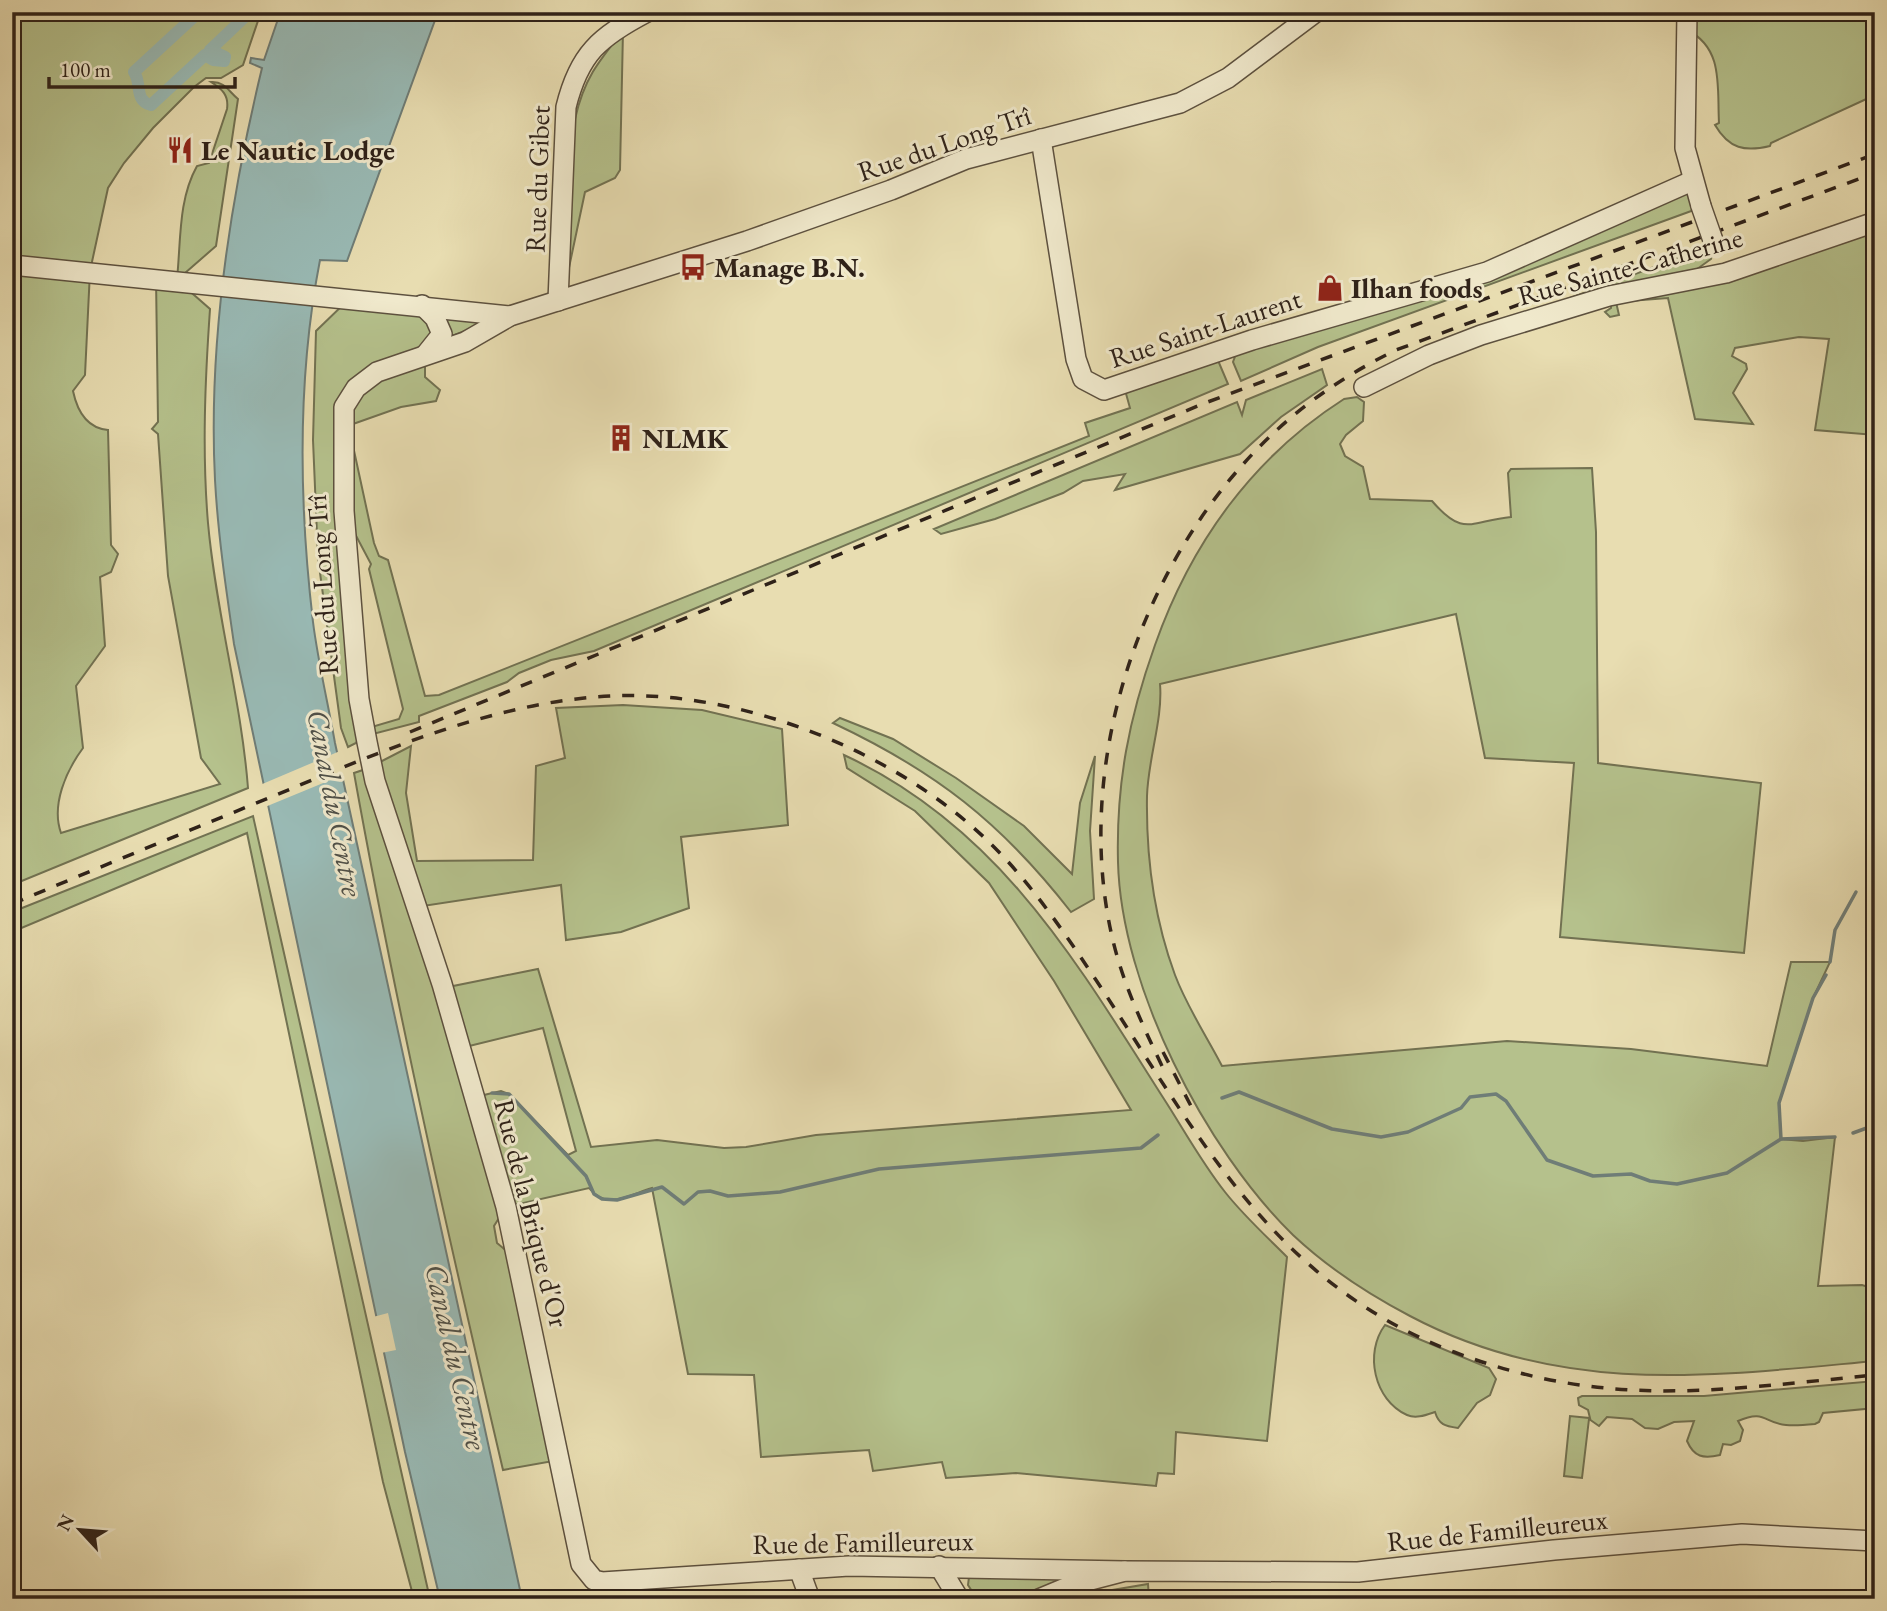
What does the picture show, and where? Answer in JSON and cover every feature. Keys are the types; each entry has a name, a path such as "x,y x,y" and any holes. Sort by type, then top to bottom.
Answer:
{"street":[{"name":"Rue du Gibet","path":"566,298 566,107 573,78 587,54 603,37 647,12"},
{"name":"Rue du Long Trî","path":"398,853 375,781 359,699 344,511 342,423 344,407 355,388 377,372 465,342 510,316 741,243 891,190 966,159 1159,110 1202,93 1228,78 1316,12"},
{"path":"1687,12 1685,148 1692,181 1726,274"},
{"name":"Rue Saint-Laurent","path":"1041,139 1076,359 1083,379 1104,390 1252,340 1487,272 1692,181"},
{"name":"Rue Sainte-Catherine","path":"1364,387 1429,355 1481,335 1609,296 1726,274 1875,222"},
{"path":"12,265 510,316"},
{"path":"422,305 435,318 442,334 425,355"},
{"name":"Rue de la Brique d'Or","path":"398,853 442,984 506,1207 581,1564 594,1580 602,1583"},
{"name":"Rue de Familleureux","path":"602,1583 799,1569 939,1566 1125,1572 1358,1572 1554,1550 1742,1534 1875,1541"},
{"path":"939,1566 959,1599"},
{"path":"799,1569 810,1599"},
{"name":"Rue de Familleureux","path":"1039,1599 1125,1572"}],"green space":[{"path":"12,12 261,12 243,65 221,78 206,78 194,87 153,128 124,163 108,188 90,271 85,375 73,391 77,405 88,422 108,430 111,545 118,554 111,572 100,577 105,646 76,686 83,748 62,789 58,822 61,833 220,784 201,758 168,576 158,434 152,429 158,422 156,278 177,279 186,193 197,166 209,163 227,109 224,93 211,82 223,85 238,99 216,246 177,280 210,309 205,416 208,523 248,788 12,885"},
{"path":"1687,12 1875,12 1875,95 1771,143 1770,146 1753,149 1738,147 1726,139 1715,125 1719,123 1716,70 1707,47 1687,30"},
{"path":"623,31 620,170 615,178 585,192 567,277 575,119 593,72"},
{"path":"1692,181 1694,210 1318,347 1241,381 1233,362 1237,351 1487,272"},
{"path":"1875,222 1875,435 1815,430 1829,339 1799,337 1735,348 1732,356 1746,364 1747,369 1733,393 1753,424 1695,419 1668,298 1616,302 1619,315 1610,317 1605,312 1611,308 1611,303 1500,324 1708,247 1713,252 1711,259 1693,272"},
{"path":"349,299 485,323 439,341 425,355 425,377 440,390 436,401 401,407 353,424 353,446 374,543 379,556 388,560 425,696 439,695 1089,436 1085,423 1130,408 1125,390 1217,358 1228,384 594,651 551,660 519,673 507,682 419,716 419,722 373,734 364,729 356,743 348,747 341,728 318,558 313,440 316,331","holes":["344,513 371,564 369,569 403,709 399,719 365,729"]},
{"path":"1322,369 1327,385 1281,417 1240,454 1115,490 1125,474 1083,481 1063,493 995,519 941,534 934,529 1237,402 1242,415 1246,400"},
{"path":"1357,397 1364,402 1363,421 1346,435 1340,444 1345,456 1363,467 1370,499 1432,501 1452,520 1476,523 1511,517 1508,473 1511,469 1592,468 1596,532 1598,763 1761,783 1744,953 1560,937 1574,763 1485,758 1456,614 1160,684 1159,711 1147,796 1150,864 1162,932 1180,987 1191,1010 1222,1066 1507,1041 1631,1049 1767,1066 1791,962 1830,962 1813,998 1779,1103 1781,1139 1803,1141 1835,1137 1818,1286 1862,1285 1875,1289 1875,1361 1755,1372 1638,1375 1581,1370 1524,1359 1467,1342 1379,1299 1306,1247 1260,1199 1229,1158 1200,1112 1151,1012 1134,960 1123,910 1118,862 1119,805 1131,725 1155,645 1170,608 1187,572 1229,506 1254,475 1311,422 1344,399"},
{"path":"623,705 702,710 782,729 788,825 681,837 689,908 621,932 566,940 561,885 416,907 443,988 538,969 591,1147 657,1140 724,1148 746,1147 816,1135 1131,1110 1054,981 989,883 915,811 847,768 844,755 899,785 947,820 990,859 1029,902 1099,997 1217,1181 1239,1209 1287,1257 1267,1441 1176,1432 1174,1474 1158,1473 1156,1486 1016,1473 946,1478 942,1462 873,1471 869,1450 761,1457 754,1375 688,1374 652,1188 611,1200 603,1199 589,1188 506,1207 494,1226 497,1243 509,1253 559,1460 503,1470 405,1035 354,773 363,770 375,781 380,762 411,746 406,793 417,861 533,860 536,766 565,758 556,708","holes":["543,1028 576,1151 568,1155 509,1094 501,1091 475,1097 461,1048"]},
{"path":"840,718 893,739 956,778 1024,826 1072,874 1080,803 1095,756 1090,831 1094,899 1071,912 1019,851 992,825 935,780 870,741 833,723"},
{"path":"253,816 430,1599 414,1599 383,1482 247,833 12,932 12,912"},
{"path":"1385,1325 1489,1368 1496,1379 1490,1395 1477,1403 1458,1428 1443,1424 1435,1412 1417,1417 1407,1415 1387,1399 1380,1387 1374,1362 1375,1349"},
{"path":"1875,1381 1875,1408 1823,1413 1819,1422 1804,1425 1779,1424 1759,1416 1747,1418 1738,1421 1743,1430 1740,1441 1731,1445 1723,1444 1720,1455 1714,1456 1696,1454 1687,1441 1694,1421 1674,1422 1658,1429 1645,1428 1632,1419 1607,1417 1599,1426 1589,1419 1582,1478 1564,1476 1570,1416 1590,1418 1588,1410 1579,1405 1578,1398 1582,1396 1704,1396"},
{"path":"1057,1576 1057,1583 1031,1599 977,1599 968,1585 969,1577"},
{"path":"1148,1584 1149,1599 1059,1599"}],"water":[{"name":"Canal du Centre","path":"276,12 438,12 347,261 320,260 307,350 304,395 305,532 315,637 335,743 522,1599 440,1599 405,1452 234,644 216,501 214,428 218,324 231,220 262,68 250,63 251,58 264,60 277,22"}],"pier":[{"path":"340,751 345,774 265,807 260,785"},
{"path":"388,1313 396,1350 381,1353 373,1317"}],"waterway":[{"path":"199,12 134,72 140,96 146,103 151,105 205,55 213,60 224,61 225,57 210,50 250,12"},
{"path":"1830,962 1835,930 1856,892"},
{"path":"1781,1139 1779,1103 1813,998 1826,975"},
{"path":"1222,1098 1239,1092 1332,1129 1381,1137 1408,1132 1461,1108 1470,1097 1496,1094 1506,1101 1547,1160 1593,1176 1631,1174 1650,1181 1677,1184 1727,1173 1781,1139 1835,1137"},
{"path":"492,1093 509,1094 586,1176 594,1194 602,1199 617,1200 662,1187 684,1204 698,1192 710,1191 728,1196 780,1192 879,1169 1141,1148 1158,1135"},
{"path":"1853,1133 1875,1125"}],"railway":[{"path":"410,732 1205,403 1875,154"},
{"path":"1162,1066 1126,983 1111,932 1102,865 1102,796 1112,727 1130,660 1157,595 1190,534 1231,478 1278,429 1319,395 1396,350 1875,173"},
{"path":"12,904 357,762 481,718 567,700 610,696 656,696 749,712 820,735 872,759 922,788 989,842 1019,874 1059,926 1169,1093 1245,1198 1287,1244 1335,1286 1390,1322 1454,1352 1510,1370 1562,1382 1613,1389 1713,1390 1875,1375"},
{"path":"1163,1052 1192,1108"}],"place":[{"name":"Le Nautic Lodge","path":"180,150"},
{"name":"Manage B.N.","path":"693,267"},
{"name":"Ilhan foods","path":"1330,288"},
{"name":"NLMK","path":"621,438"}]}
